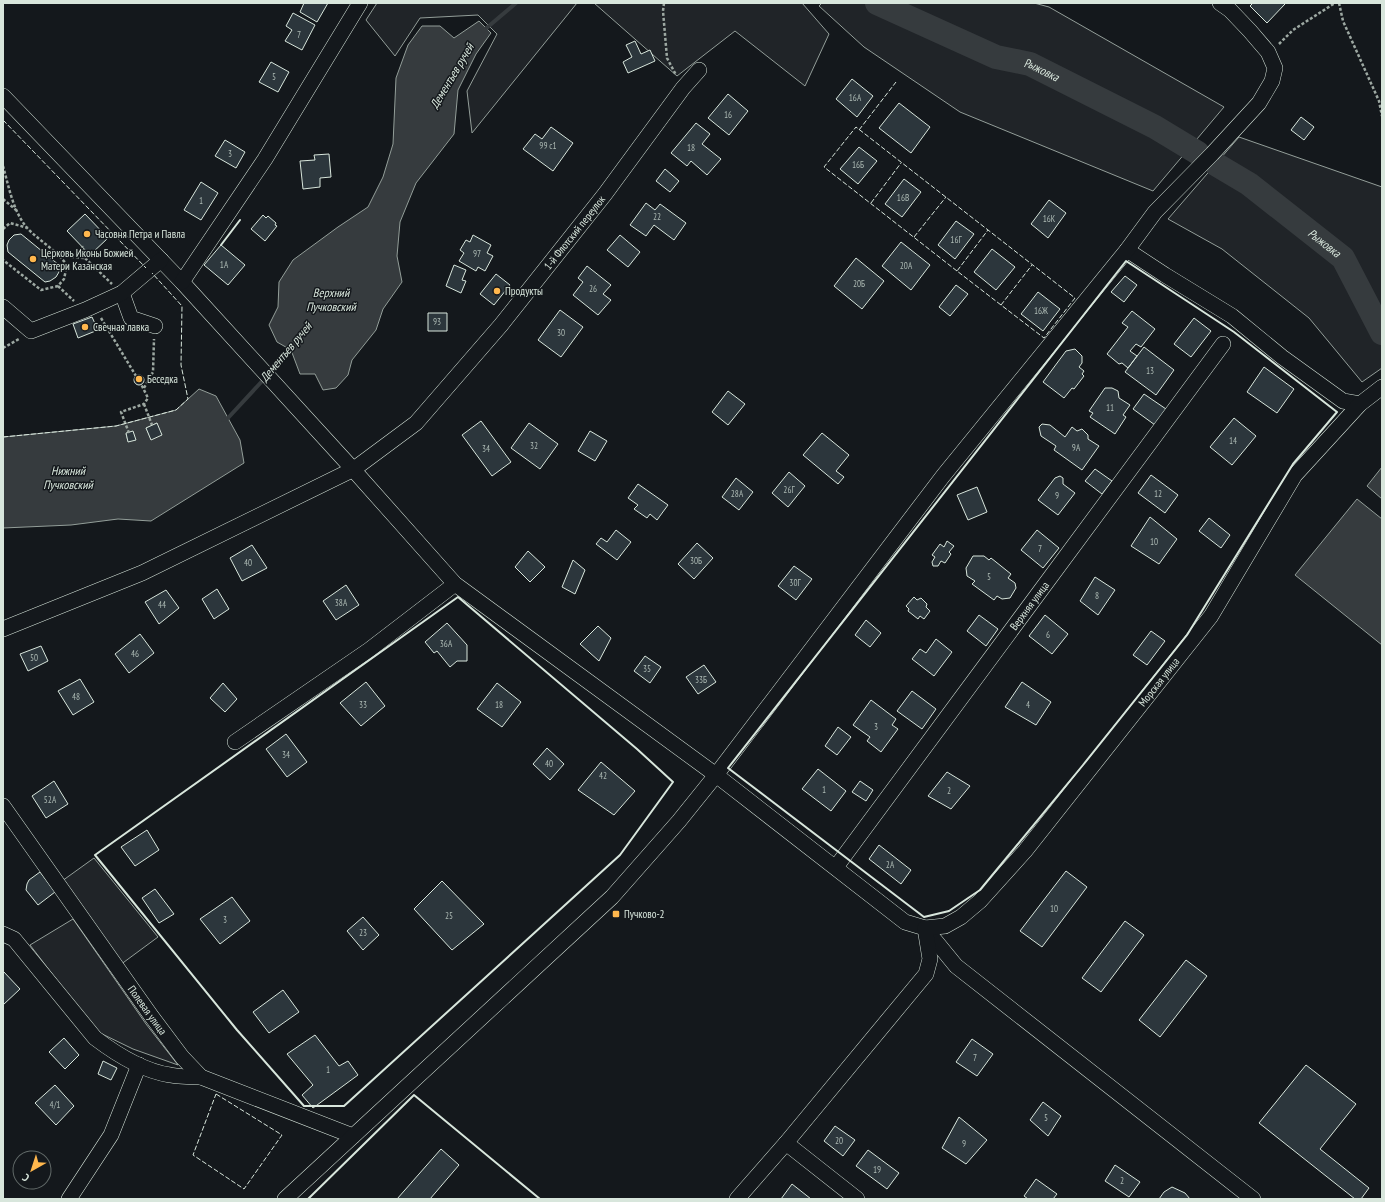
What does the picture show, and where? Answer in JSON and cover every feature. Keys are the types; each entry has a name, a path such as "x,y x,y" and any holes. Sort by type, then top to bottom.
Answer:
{"street":[{"path":"182,282 265,159 360,3"},
{"path":"286,1199 612,897 679,821 716,775 943,476 1127,250 1155,212 1212,154 1259,103 1272,82 1275,68 1268,52 1230,10 1220,3"},
{"name":"1-й Флотский переулок","path":"3,630 142,573 354,469 416,423 501,325 605,194 682,88 699,70"},
{"path":"3,96 182,282 354,469 455,584 716,775 905,922 925,928 956,966 1253,1199"},
{"path":"1127,250 1232,316 1282,357 1343,401 1360,404"},
{"path":"3,307 31,332 122,293 161,260"},
{"path":"122,293 131,318 155,326"},
{"name":"Верхняя улица","path":"836,867 1223,344"},
{"name":"Морская улица","path":"925,928 945,926 961,917 980,901 1025,851 1211,616 1295,476 1360,404 1382,387"},
{"path":"235,742 369,650 455,584"},
{"name":"Полевая улица","path":"3,806 152,1017 182,1057 201,1077 353,1136"},
{"path":"737,1199 786,1143 926,974 930,959 925,928"},
{"path":"3,934 14,939 95,1038 104,1045 150,1070 170,1076 201,1077"},
{"path":"69,1199 111,1134 139,1065"},
{"path":"786,1143 857,1199"}],"path":[{"path":"664,3 663,11 667,58 682,88"},
{"path":"1278,46 1292,30 1334,3"},
{"path":"1339,3 1343,21 1379,101 1382,116"},
{"path":"3,166 11,196 17,211 28,228 60,256 67,265 64,279 58,286 41,290 3,260"},
{"path":"3,199 17,211"},
{"path":"3,228 10,223 28,228"},
{"path":"82,246 85,258 122,293"},
{"path":"60,256 85,258"},
{"path":"58,286 90,308 136,376"},
{"path":"143,388 153,372 155,326"},
{"path":"3,348 31,332"},
{"path":"129,433 121,412 144,404 148,398 141,384"},
{"path":"144,404 152,425"}],"shaded area":[{"path":"377,3 577,3 472,133 467,91 497,34 478,15 420,18 395,56 366,20"},
{"path":"594,3 802,3 829,34 805,86 735,31 677,76"},
{"path":"822,3 1034,3 1049,7 1224,107 1153,191 960,112 864,47 819,6"},
{"path":"1239,137 1382,187 1382,368 1362,382 1309,318 1222,249 1168,219"},
{"path":"94,858 158,937 120,965 62,881"},
{"path":"73,919 146,1024 178,1065 133,1049 96,1031 30,945"}],"water":[{"name":"Верхний Пучковский","path":"479,21 491,33 476,54 458,90 454,134 416,183 400,222 397,256 402,282 383,309 376,330 352,360 348,375 336,388 323,390 315,374 300,374 291,350 277,342 269,325 278,307 279,282 293,260 368,207 383,177 393,144 396,78 408,45 422,26 440,26 454,38"},
{"name":"Нижний Пучковский","path":"199,389 216,396 240,440 244,463 151,521 118,519 71,525 3,528 3,437 116,426 176,410","holes":["157,423 151,439 146,428","133,432 135,439 128,441 126,434"]},
{"path":"1382,467 1382,499 1367,486"},
{"path":"1357,499 1382,519 1382,645 1295,575"}],"building":[{"path":"304,3 328,3 317,22 300,12"},
{"path":"1253,3 1285,4 1267,23 1250,6"},
{"path":"293,13 315,25 302,50 285,41 292,30 286,26"},
{"path":"635,41 641,54 650,50 655,61 628,73 623,62 632,57 626,45"},
{"path":"271,62 289,72 278,92 259,82"},
{"path":"852,79 873,96 857,117 836,99"},
{"path":"728,94 748,111 729,135 708,118"},
{"path":"899,103 930,127 911,153 879,128"},
{"path":"1301,117 1314,127 1304,140 1291,130"},
{"path":"696,123 710,134 702,144 721,159 707,175 691,161 687,166 671,153"},
{"path":"551,127 573,143 553,171 523,149 535,134 542,139"},
{"path":"225,140 245,152 236,168 215,156"},
{"path":"859,147 877,161 858,184 840,169"},
{"path":"329,154 331,177 320,178 320,187 303,189 300,161 315,160 314,155"},
{"path":"665,169 679,181 670,192 656,181"},
{"path":"904,179 921,192 902,217 885,204"},
{"path":"201,182 218,193 201,220 184,210"},
{"path":"1049,200 1066,213 1048,238 1031,224"},
{"path":"646,203 655,210 660,204 686,223 674,240 654,225 646,236 630,225"},
{"name":"Часовня Петра и Павла","path":"85,214 108,238 90,255 67,231"},
{"path":"263,215 266,218 268,216 276,223 275,225 277,226 265,241 251,229"},
{"path":"956,221 974,234 955,259 938,245"},
{"name":"Церковь Иконы Божией Матери Казанская","path":"21,234 59,265 59,272 56,277 45,282 8,252 7,245 9,240 14,235"},
{"path":"473,235 491,245 487,253 493,256 485,271 478,267 476,271 459,261 464,253 460,250 466,240 470,242"},
{"path":"620,235 640,252 628,267 607,250"},
{"path":"901,242 930,265 911,290 882,266"},
{"path":"221,245 245,265 228,285 204,265"},
{"path":"992,249 1015,267 996,290 974,272"},
{"path":"856,258 884,281 862,309 834,286"},
{"path":"454,265 466,270 462,280 466,281 461,293 446,286"},
{"path":"587,266 611,285 603,294 611,300 598,315 573,295 583,282 578,278"},
{"path":"496,274 510,285 494,305 480,294"},
{"path":"1125,276 1137,285 1124,302 1111,292"},
{"path":"956,285 968,294 950,316 939,307"},
{"path":"1038,292 1060,309 1043,331 1021,314"},
{"path":"560,310 583,327 561,357 538,340"},
{"path":"1132,311 1155,329 1141,347 1136,344 1130,351 1137,356 1128,368 1122,363 1119,364 1107,354 1128,327 1122,323"},
{"path":"428,313 447,313 447,331 428,331"},
{"name":"Свечная лавка","path":"92,317 98,330 78,338 73,324"},
{"path":"1194,318 1211,331 1191,357 1174,344"},
{"path":"1144,347 1174,370 1156,395 1125,372"},
{"path":"1075,349 1082,356 1082,363 1079,367 1084,371 1082,374 1084,376 1074,389 1072,388 1064,398 1043,382 1066,351"},
{"path":"1264,367 1294,389 1277,413 1247,392"},
{"name":"Беседка","path":"137,375 141,375 143,376 143,384 137,385 134,382 134,378"},
{"path":"1105,388 1112,388 1118,391 1119,398 1130,405 1123,415 1126,417 1115,434 1090,417 1093,413 1089,411"},
{"path":"728,391 745,404 728,425 712,412"},
{"path":"1144,394 1166,409 1155,425 1133,409"},
{"path":"1234,418 1256,436 1232,465 1210,447"},
{"path":"481,421 511,462 492,476 462,435"},
{"path":"157,423 162,435 151,440 146,428"},
{"path":"529,423 558,444 540,469 511,448"},
{"path":"1042,424 1050,425 1065,437 1072,427 1077,431 1082,429 1088,435 1088,439 1099,446 1082,470 1054,450 1056,446 1041,436 1039,427"},
{"path":"133,431 136,440 128,442 126,433"},
{"path":"590,431 607,441 595,461 578,451"},
{"path":"822,433 849,455 836,471 844,477 838,484 803,455"},
{"path":"1095,469 1112,481 1102,494 1085,481"},
{"path":"789,472 805,486 788,507 772,493"},
{"path":"1151,475 1178,495 1165,513 1138,493"},
{"path":"1060,476 1063,478 1063,484 1075,493 1058,515 1038,500 1055,478"},
{"path":"736,478 753,492 739,510 722,497"},
{"path":"638,484 668,505 657,520 650,514 647,518 634,509 638,505 628,498"},
{"path":"977,487 987,512 968,520 957,495"},
{"path":"1150,517 1177,539 1159,564 1131,546"},
{"path":"1209,518 1230,535 1221,548 1199,531"},
{"path":"616,530 631,542 617,560 596,544 601,538 607,542"},
{"path":"1037,530 1059,548 1043,568 1021,550"},
{"path":"947,541 954,546 949,552 951,554 945,563 941,561 938,566 933,566 932,562 935,557 932,555 940,544 944,547"},
{"path":"697,543 713,558 694,579 678,564"},
{"path":"252,545 267,568 242,581 230,558"},
{"path":"528,551 545,567 530,582 515,567"},
{"path":"973,556 984,556 989,560 991,558 1011,574 1008,578 1015,583 1016,588 1010,598 1002,599 997,596 994,600 972,584 975,581 967,576 966,568"},
{"path":"573,560 585,570 575,594 562,587"},
{"path":"794,566 812,579 796,600 778,586"},
{"path":"1095,577 1115,590 1098,615 1080,601"},
{"path":"346,585 359,605 336,620 323,601"},
{"path":"217,589 229,609 214,619 202,599"},
{"path":"166,590 179,608 159,624 145,602"},
{"path":"914,597 917,600 921,598 927,604 926,607 930,611 924,619 920,616 918,619 908,611 909,609 906,606"},
{"path":"979,615 998,629 986,646 967,631"},
{"path":"1045,615 1068,634 1052,654 1029,636"},
{"path":"866,620 881,633 870,647 855,635"},
{"path":"447,623 467,645 467,661 457,661 450,667 437,651 434,653 425,642"},
{"path":"598,626 611,638 599,661 580,644"},
{"path":"1151,631 1165,641 1147,665 1133,655"},
{"path":"140,634 154,653 129,673 115,654"},
{"path":"936,639 952,652 934,676 912,659 920,649 926,653"},
{"path":"41,646 48,661 28,671 20,654"},
{"path":"645,656 661,667 650,683 634,671"},
{"path":"704,665 716,682 698,694 686,677"},
{"path":"80,679 94,702 73,715 58,691"},
{"path":"366,682 385,706 361,726 340,703"},
{"path":"1022,682 1051,702 1036,725 1005,707"},
{"path":"223,683 237,699 225,712 210,698"},
{"path":"497,683 521,702 502,727 477,709"},
{"path":"912,691 936,709 922,729 897,711"},
{"path":"871,700 896,719 892,725 898,729 881,752 867,741 870,737 853,725"},
{"path":"838,727 851,737 837,755 825,746"},
{"path":"286,734 307,762 287,777 266,749"},
{"path":"547,748 564,764 550,780 533,764"},
{"path":"601,762 635,791 614,815 578,790"},
{"path":"818,769 846,791 831,811 802,789"},
{"path":"947,772 970,786 951,809 928,796"},
{"path":"54,781 68,804 46,818 32,796"},
{"path":"860,781 873,790 866,801 852,792"},
{"path":"147,830 159,850 135,866 121,847"},
{"path":"879,845 911,870 901,884 869,859"},
{"path":"1066,871 1087,887 1042,947 1020,931"},
{"path":"40,872 55,892 38,905 26,890 29,880"},
{"path":"442,881 484,924 452,950 414,909"},
{"path":"155,889 174,914 159,923 142,898"},
{"path":"232,897 250,921 220,944 200,919"},
{"path":"363,917 379,935 363,950 347,931"},
{"path":"1125,921 1144,935 1101,992 1082,978"},
{"path":"1186,960 1207,976 1160,1037 1139,1020"},
{"path":"3,971 20,989 3,1005"},
{"path":"283,990 299,1012 269,1033 253,1012"},
{"path":"315,1035 339,1066 348,1061 358,1075 313,1108 302,1095 313,1085 287,1054"},
{"path":"64,1038 79,1055 65,1069 49,1052"},
{"path":"972,1039 993,1054 977,1076 956,1062"},
{"path":"103,1061 117,1068 111,1080 98,1074"},
{"path":"1306,1065 1356,1104 1320,1149 1369,1188 1361,1199 1355,1199 1259,1123"},
{"path":"55,1085 74,1106 56,1125 35,1103"},
{"path":"1043,1102 1061,1116 1048,1136 1030,1120"},
{"path":"959,1117 987,1140 966,1164 942,1148"},
{"path":"835,1126 855,1140 843,1156 824,1141"},
{"path":"441,1149 459,1165 430,1199 397,1199"},
{"path":"868,1150 899,1173 887,1189 856,1166"},
{"path":"1115,1165 1140,1182 1129,1197 1105,1181"},
{"path":"1036,1179 1057,1194 1053,1199 1028,1199 1024,1196"},
{"path":"792,1184 811,1199 781,1199"},
{"path":"1172,1187 1185,1193 1190,1199 1159,1199 1164,1192"}],"waterway":[{"name":"Дементьев ручей","path":"483,31 516,3"},
{"name":"Рыжовка","path":"877,3 996,57 1030,64 1155,127 1198,153"},
{"name":"Рыжовка","path":"1217,165 1249,184 1343,258 1382,333"},
{"name":"Дементьев ручей","path":"269,373 294,345"},
{"name":"Дементьев ручей","path":"223,420 228,418 265,378"}],"fence":[{"path":"859,130 896,82"},
{"path":"3,120 146,268"},
{"path":"957,271 824,167 856,127 988,230"},
{"path":"871,203 901,163"},
{"path":"914,237 946,197"},
{"path":"1001,305 957,271 988,230 1075,298 1044,338 1001,305 1032,265"},
{"path":"3,437 116,426 176,410 188,399 181,365 182,306 152,273"},
{"path":"216,1094 282,1135 244,1189 193,1155 216,1094"}],"wall":[{"path":"221,245 240,220"},
{"path":"1126,261 1234,332 1337,412 1293,464 1187,635 1083,765 980,890 949,911 924,917 728,768 1126,261"},
{"path":"458,597 637,749 673,782 620,855 344,1106 304,1106 237,1030 95,855 458,597"},
{"path":"308,1199 414,1095 540,1199"}],"place":[{"name":"Часовня Петра и Павла","path":"87,234"},
{"name":"Церковь Иконы Божией Матери Казанская","path":"33,259"},
{"name":"Продукты","path":"497,291"},
{"name":"Свечная лавка","path":"85,327"},
{"name":"Беседка","path":"139,379"},
{"name":"Пучково-2","path":"616,914"}]}
